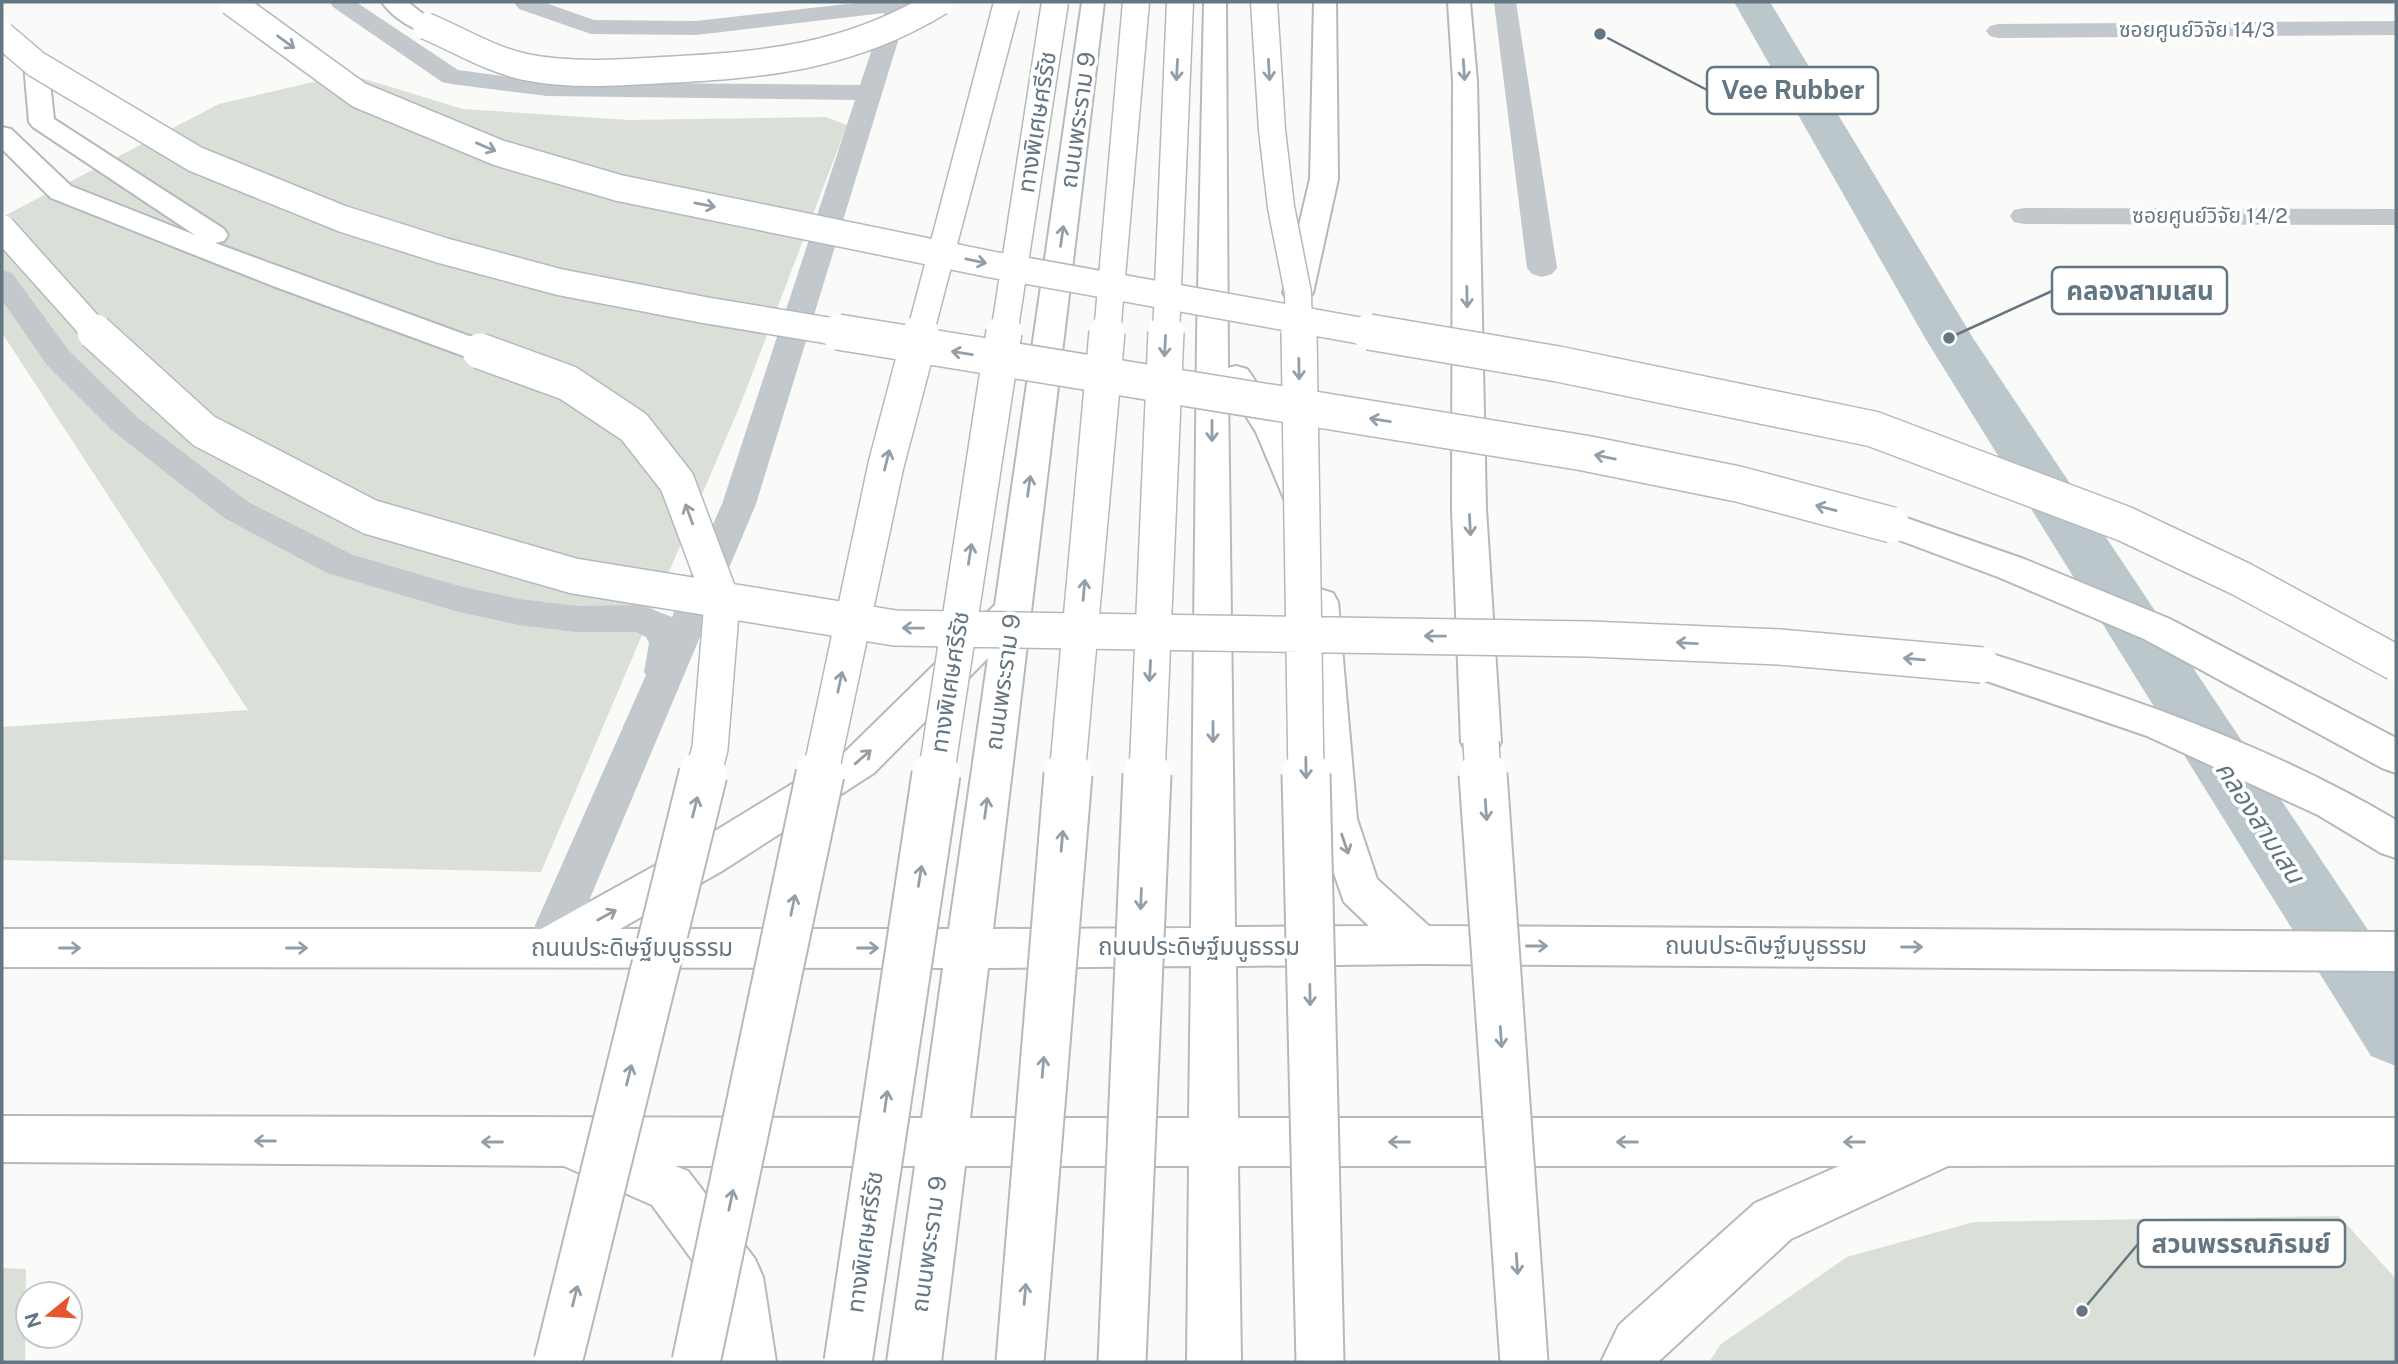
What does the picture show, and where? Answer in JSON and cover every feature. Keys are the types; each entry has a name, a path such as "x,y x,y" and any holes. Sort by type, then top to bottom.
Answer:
{"main road":[{"path":"231,2 359,95 499,153 618,188 1016,269 1558,363 1873,429 2125,524 2241,579 2396,663"},
{"path":"393,2 426,26 504,61 544,70 592,74 711,68 788,59 847,46 903,23 940,2"},
{"name":"ทางพิเศษศรีรัช","path":"848,1362 895,1034 1055,2"},
{"name":"ถนนพระราม 9","path":"914,1362 1093,2"},
{"name":"ถนนพระราม 9","path":"1020,1362 1064,807 1136,2"},
{"path":"1122,1362 1180,2"},
{"path":"1214,1362 1212,339 1215,2"},
{"path":"1264,2 1281,207 1298,293 1307,882 1320,1362"},
{"path":"1298,293 1324,179 1325,2"},
{"path":"1459,2 1465,81 1469,509 1482,756 1524,1362"},
{"path":"696,1362 886,465 1006,4"},
{"path":"2,35 36,64 195,159 343,219 444,251 559,282 745,317 1584,453 1738,484 1892,526 2011,568 2157,629 2396,758"},
{"path":"36,64 42,122 282,280"},
{"path":"2,135 61,192 282,280 568,383 634,427 677,482 722,602 710,748 558,1362"},
{"path":"2,228 89,326 204,431 370,517 574,576 895,628 1589,639 1779,647 1982,665 2161,726 2333,803 2396,841"},
{"path":"1212,339 1272,432 1294,482 1315,545 1336,819 1359,889 1420,945"},
{"path":"547,948 707,859 860,762 1012,611"},
{"name":"ถนนประดิษฐ์มนูธรรม","path":"2,948 967,949 1420,945 2396,951"},
{"path":"2,1139 1215,1143 2396,1142"},
{"path":"561,1142 670,1188 737,1277 750,1362"},
{"path":"1628,1362 1638,1344 1773,1221 1947,1142"}],"street":[{"path":"341,2 451,77 497,85 547,89 872,93"},
{"path":"1504,2 1542,268"},
{"path":"527,5 591,27 696,29 898,3 872,93 739,504 547,948"},
{"name":"ซอยศูนย์วิจัย 14/3","path":"1998,31 2396,28"},
{"name":"ซอยศูนย์วิจัย 14/2","path":"2024,216 2396,216"},
{"path":"2,279 58,358 125,424 236,510 340,564 459,599 519,612 577,619 641,618 661,628 667,643 662,681"}],"shaded area":[{"path":"348,74 463,109 629,120 826,117 847,125 741,403 541,872 2,860 2,727 248,710 2,333 2,217 219,104"},
{"path":"2339,1216 2396,1279 2396,1362 1709,1362 1721,1344 1847,1257 1974,1222"},
{"path":"2,1268 26,1269 26,1280 14,1280 14,1350 25,1350 25,1362 2,1362"}],"waterway":[{"name":"คลองสามเสน","path":"1752,2 1949,338 2396,1033"}],"place":[{"name":"Vee Rubber","path":"1600,34"},
{"name":"คลองสามเสน","path":"1949,338"},
{"name":"สวนพรรณภิรมย์","path":"2082,1311"}]}
